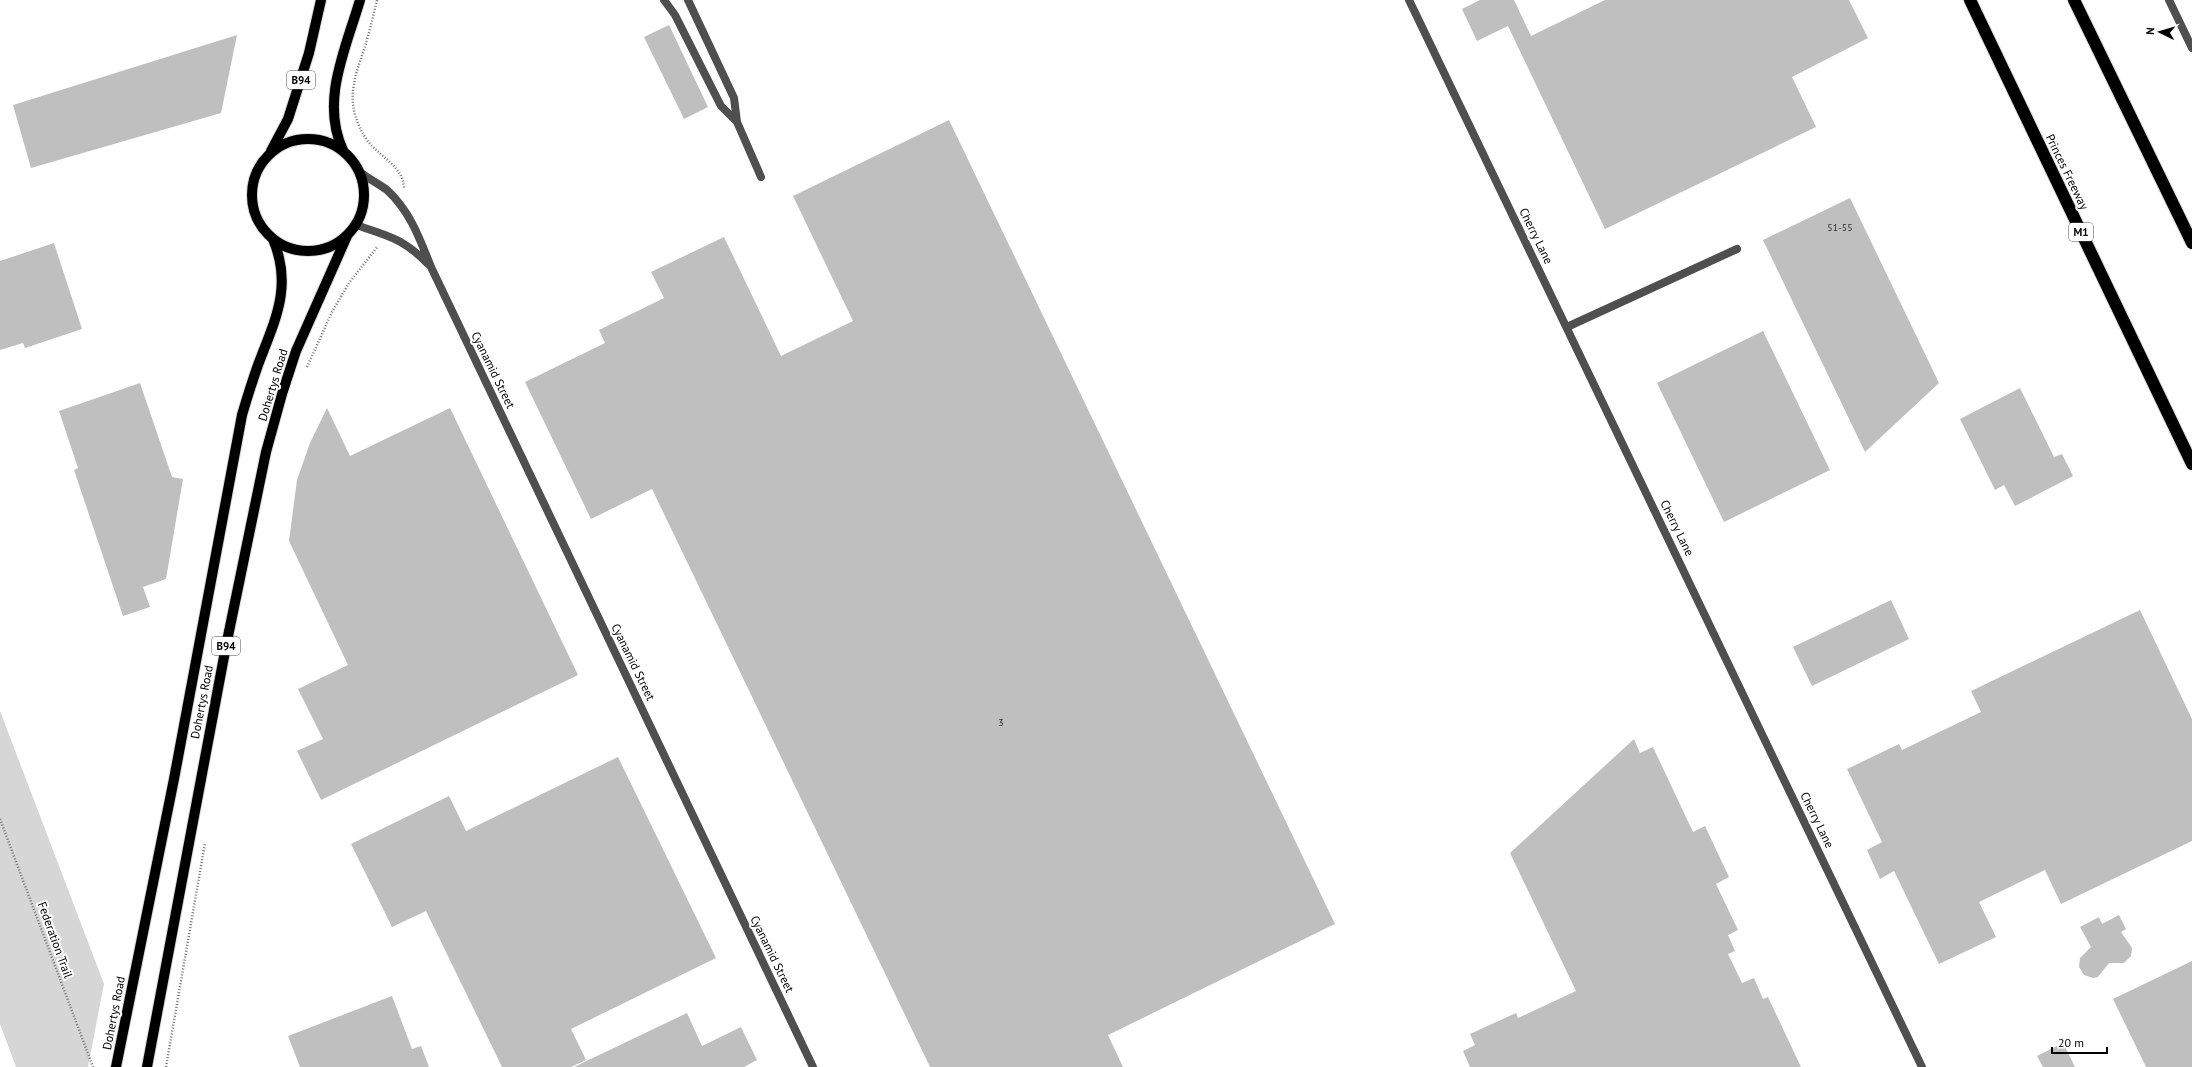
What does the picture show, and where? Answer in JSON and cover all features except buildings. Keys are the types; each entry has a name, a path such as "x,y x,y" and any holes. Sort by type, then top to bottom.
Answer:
{"highway":[{"name":"Princes Freeway","path":"1970,0 2192,464"},
{"path":"2074,0 2192,243"}],"main road":[{"name":"B94","path":"273,239 263,227 255,213 252,198 256,175 269,155 288,119 309,54 321,0"},
{"name":"B94","path":"347,236 356,225 363,209 365,191 361,173 354,160 343,150 336,132 333,102 341,60 360,0"},
{"path":"269,155 282,145 297,139 329,142 343,150"},
{"path":"273,239 287,247 302,251 318,250 334,245 347,236"},
{"name":"Dohertys Road","path":"147,1067 226,646 266,452 296,351 347,236"},
{"name":"Dohertys Road","path":"116,1067 174,779 242,415 258,365 275,324 283,288 280,255 273,239"}],"street":[{"path":"664,0 675,15 720,106 737,122"},
{"path":"688,0 734,98 737,122 761,177"},
{"name":"Cherry Lane","path":"1409,0 1922,1067"},
{"path":"2169,0 2192,48"},
{"name":"Cyanamid Street","path":"361,173 387,190 415,227 431,268 813,1067"},
{"name":"Cyanamid Street","path":"356,225 385,234 412,248 431,268"},
{"path":"1567,327 1737,249"}],"path":[{"path":"377,0 364,49 355,73 352,86 353,102 357,119 367,140 399,172 404,181 404,189 398,203"},
{"path":"305,372 339,300 349,283 376,250 385,234"},
{"name":"Federation Trail","path":"0,819 92,1067"},
{"path":"166,1067 207,835"}],"shaded area":[{"path":"0,711 104,984 88,1067 16,1067 0,1024"}]}
